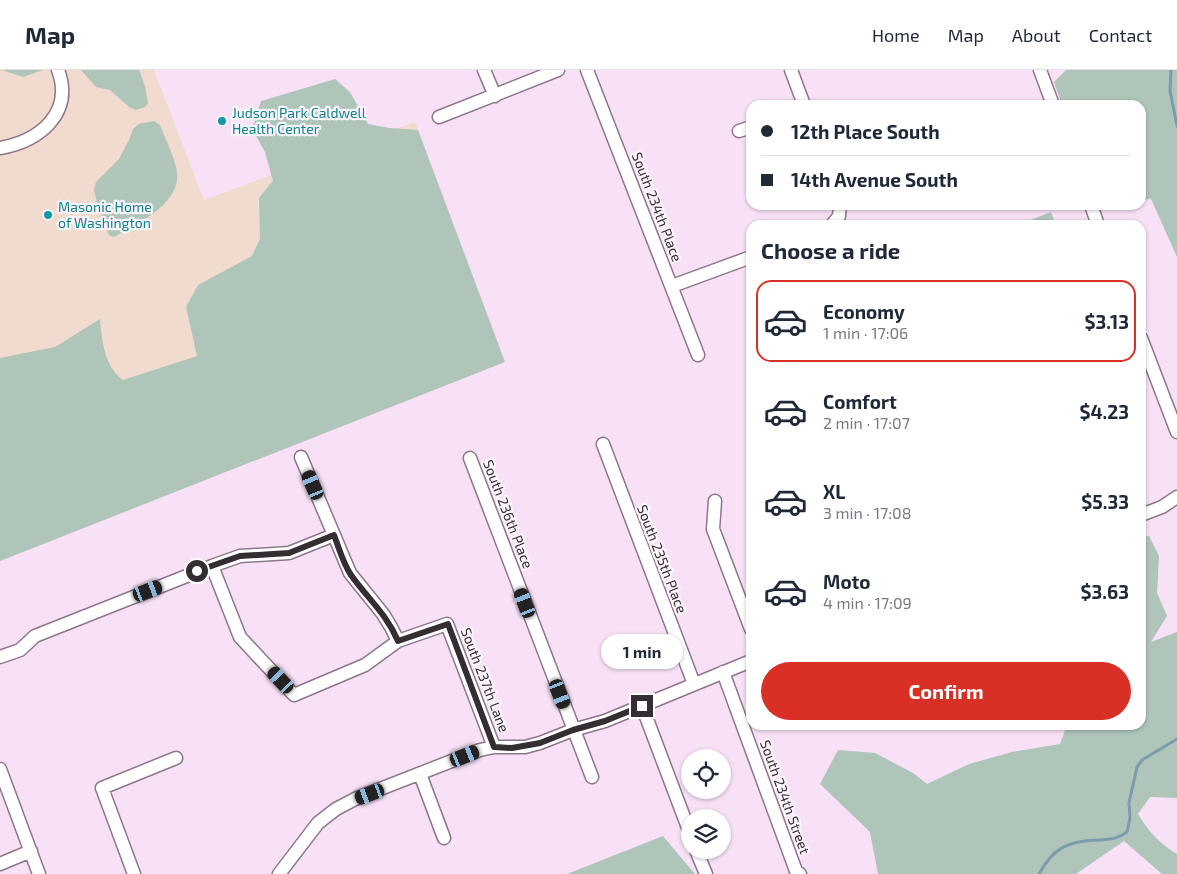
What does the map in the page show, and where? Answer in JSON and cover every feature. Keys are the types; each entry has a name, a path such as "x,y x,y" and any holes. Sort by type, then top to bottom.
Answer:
{"street":[{"path":"0,148 30,138 40,132 52,119 59,109 62,98 62,82 58,70"},
{"path":"484,70 495,96"},
{"path":"439,117 558,70"},
{"name":"South 234th Place","path":"587,70 698,355"},
{"path":"791,70 802,100"},
{"path":"1040,70 1051,100"},
{"path":"739,131 746,128"},
{"path":"672,286 746,259"},
{"path":"1146,351 1177,432"},
{"name":"South 235th Place","path":"603,444 694,684"},
{"path":"212,566 240,637 294,695 365,665 398,641 392,626 350,573 301,457"},
{"name":"South 236th Place","path":"470,458 592,777"},
{"path":"1146,514 1177,498"},
{"path":"715,501 713,529 746,616"},
{"path":"0,658 20,650 35,636 212,566 240,556 289,553 334,535"},
{"name":"South 237th Lane","path":"398,641 448,624 494,747"},
{"path":"279,874 318,823 332,812 357,798 480,750 494,747 512,748 540,743 573,730 605,721 746,663"},
{"name":"South 234th Street","path":"723,672 796,871 800,874"},
{"path":"642,706 681,809"},
{"path":"134,874 102,788 176,758"},
{"path":"0,769 39,874"},
{"path":"420,774 444,838"},
{"path":"0,864 31,852"},
{"path":"700,859 706,874"}],"shaded area":[{"name":"Masonic Home of Washington","path":"0,70 154,70 204,200 415,122 505,362 0,561"}],"green space":[{"path":"2,70 43,70 23,77"},
{"path":"81,70 139,70 145,86 148,103 145,107 136,110 129,107 110,90 96,87"},
{"path":"1066,70 1177,70 1177,257 1151,199 1146,200 1146,100 1060,100 1054,82"},
{"name":"Masonic Home of Washington","path":"335,79 350,92 368,124 418,130 505,362 0,561 0,358 55,347 100,319 105,353 112,368 123,380 197,356 186,307 198,285 252,256 260,239 259,198 273,181 265,152 252,129 261,101"},
{"path":"154,121 160,125 172,156 177,173 176,184 172,194 155,212 114,237 109,235 98,207 94,190 96,182 119,159 133,129 139,124"},
{"path":"1051,212 1054,220 1030,220"},
{"path":"1146,536 1149,536 1159,556 1157,593 1167,616 1151,642 1177,632 1177,798 1150,797 1138,814 1155,837 1177,854 1177,874 1162,874 1124,841 1076,874 878,874 870,832 820,784 838,750 875,753 913,773 927,784 969,764 1012,752 1060,744 1065,730 1146,730"},
{"path":"663,836 695,874 567,874"}],"waterway":[{"path":"1171,70 1170,91 1177,126"},
{"path":"1039,874 1044,865 1056,852 1070,844 1113,839 1127,832 1130,818 1129,803 1137,767 1142,760 1177,739"}],"place":[{"name":"Judson Park Caldwell Health Center","path":"222,121"},
{"name":"Masonic Home of Washington","path":"48,215"}],"route":[{"path":"197,571 240,556 289,553 334,535 350,573 392,626 398,641 448,624 494,747 525,747 540,743 642,706"}]}
